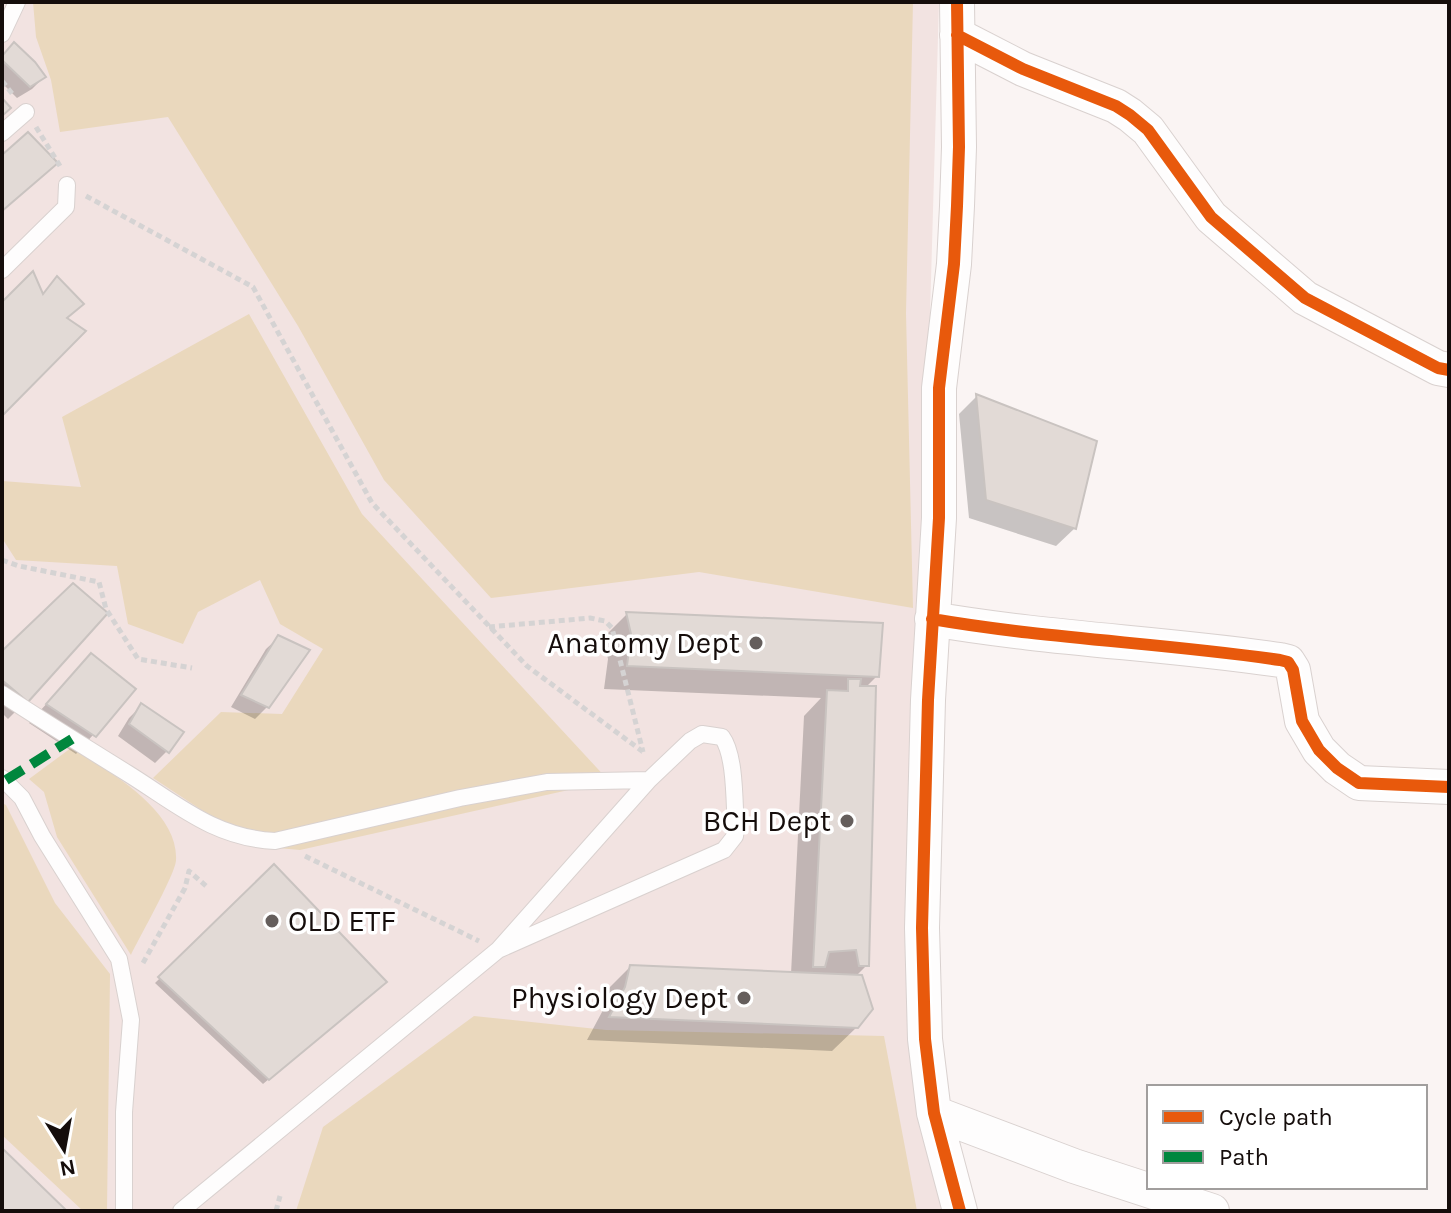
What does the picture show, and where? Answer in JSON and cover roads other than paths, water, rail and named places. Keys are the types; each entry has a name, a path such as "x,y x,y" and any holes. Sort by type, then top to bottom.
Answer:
{"street":[{"path":"957,19 1023,69 1116,106 1130,115 1148,130 1211,217 1305,298 1413,355 1449,370"},
{"path":"957,19 957,206 954,264 939,388 939,518 932,619 922,928 925,1039 934,1113 960,1211"},
{"path":"932,619 1046,636 1173,646 1288,662 1293,670 1302,721 1319,750 1337,768 1359,783 1449,787"},
{"path":"934,1113 1074,1166 1212,1211"}],"lane":[{"path":"2,34 17,2"},
{"path":"2,133 26,112"},
{"path":"2,270 66,207 67,185"},
{"path":"2,694 191,816 232,834 275,841 460,798 547,782 649,780"},
{"path":"181,1211 498,950 649,780 690,741 702,734 722,737 729,756 736,829 731,843 716,855 498,950"},
{"path":"2,778 22,798 42,836 119,959 131,1020 124,1112 124,1211"}],"place":[{"name":"Anatomy Dept","path":"756,643"},
{"name":"BCH Dept","path":"847,821"},
{"name":"OLD ETF","path":"272,921"},
{"name":"Physiology Dept","path":"744,998"}]}
